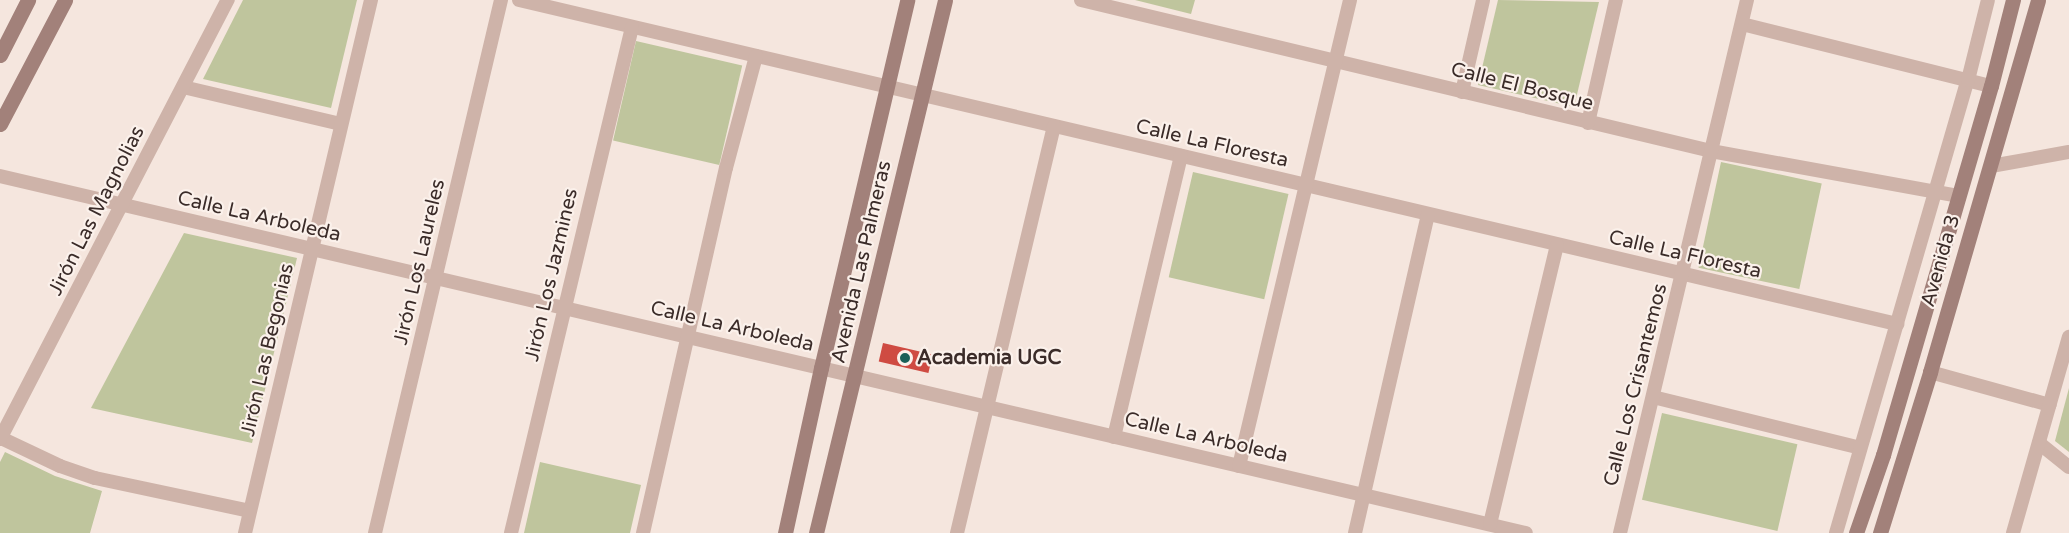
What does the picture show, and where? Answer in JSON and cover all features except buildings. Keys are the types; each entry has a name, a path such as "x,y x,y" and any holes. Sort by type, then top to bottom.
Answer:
{"street":[{"path":"0,55 28,0"},
{"path":"0,124 64,0"},
{"name":"Jirón Las Magnolias","path":"0,439 228,0"},
{"name":"Jirón Las Begonias","path":"245,533 371,0"},
{"name":"Jirón Los Laureles","path":"375,533 501,0"},
{"name":"Calle La Floresta","path":"519,0 1897,324"},
{"name":"Avenida Las Palmeras","path":"785,533 820,368 908,0"},
{"name":"Avenida Las Palmeras","path":"816,533 856,376 945,0"},
{"name":"Calle El Bosque","path":"1083,0 1711,152 1958,196"},
{"path":"1239,466 1350,0"},
{"path":"1462,92 1482,0"},
{"path":"1588,123 1616,0"},
{"name":"Calle Los Crisantemos","path":"1620,533 1747,0"},
{"path":"1836,533 1968,80 1988,0"},
{"name":"Avenida 3","path":"1856,533 1883,455 1991,86 2013,0"},
{"name":"Avenida 3","path":"1880,533 1930,372 2038,0"},
{"path":"1742,24 1991,86"},
{"name":"Jirón Los Jazmines","path":"511,533 632,27"},
{"path":"643,533 726,168 756,56"},
{"path":"183,87 341,124"},
{"path":"957,533 1054,126"},
{"path":"1991,166 2069,152"},
{"path":"1114,437 1181,156"},
{"name":"Calle La Arboleda","path":"0,176 1526,533"},
{"path":"1356,533 1428,215"},
{"path":"1490,525 1557,245"},
{"path":"2013,533 2065,361 2069,337"},
{"path":"1930,372 2050,405"},
{"path":"1653,397 1860,448"},
{"path":"0,439 60,466 95,478 250,511"},
{"path":"2039,443 2069,467"}],"green space":[{"path":"243,0 357,0 331,108 203,79"},
{"path":"1135,0 1195,0 1191,14"},
{"path":"1498,0 1599,2 1574,107 1478,85"},
{"path":"636,41 742,66 719,165 613,140"},
{"path":"1721,162 1822,183 1799,289 1699,268"},
{"path":"1193,172 1288,194 1264,299 1169,277"},
{"path":"184,233 297,258 252,443 91,408"},
{"path":"2069,388 2069,452 2055,441"},
{"path":"1662,413 1797,444 1777,531 1642,500"},
{"path":"5,452 55,476 102,491 90,533 0,533 0,462"},
{"path":"540,462 641,485 630,533 524,533"}],"place":[{"name":"Academia UGC","path":"905,358"}]}
